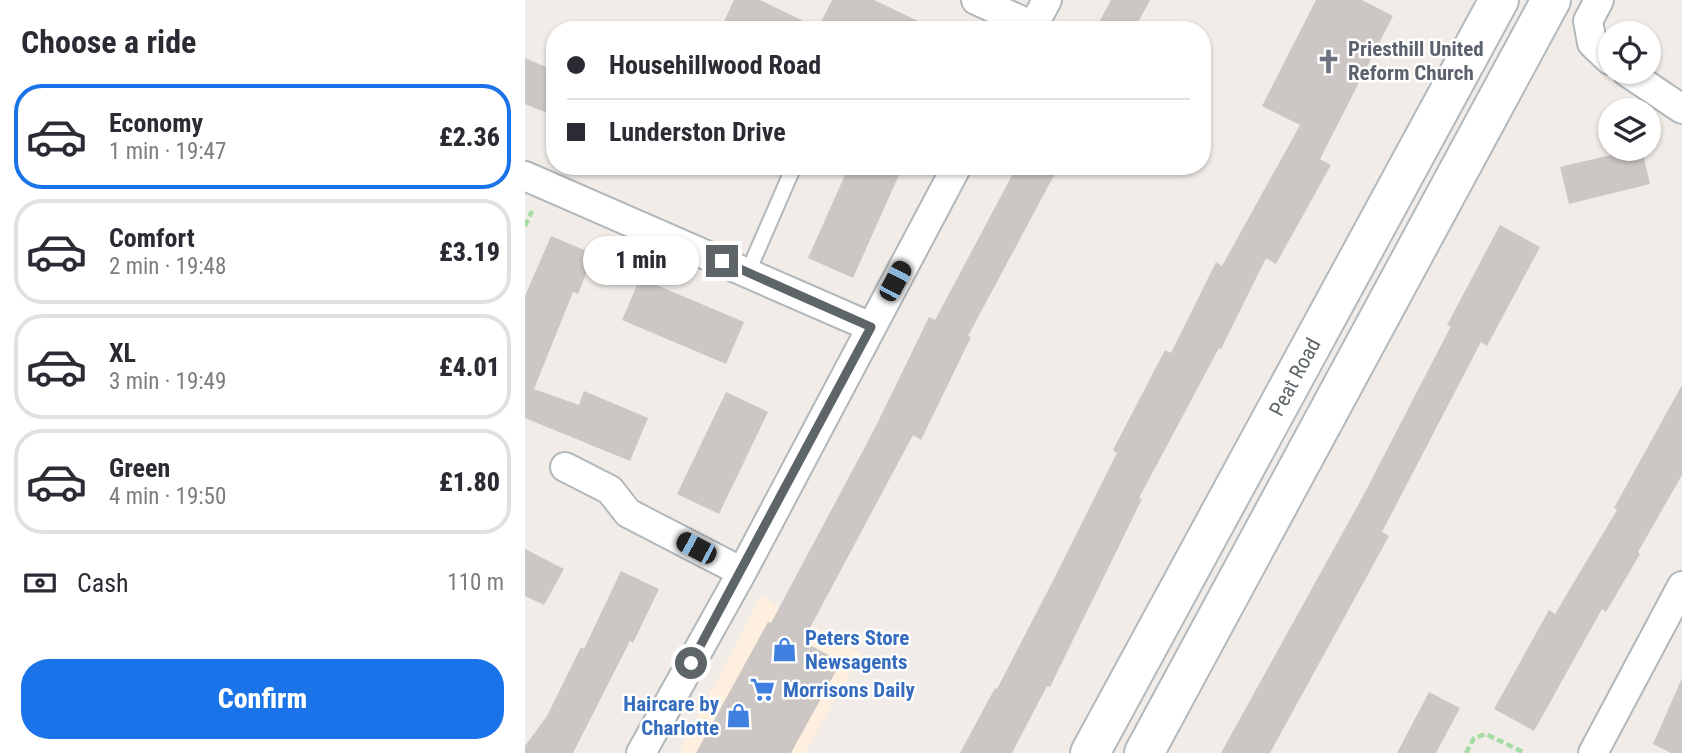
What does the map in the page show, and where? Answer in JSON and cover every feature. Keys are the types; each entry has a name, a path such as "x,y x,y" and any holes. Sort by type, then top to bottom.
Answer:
{"street":[{"path":"976,0 1018,21"},
{"path":"1036,21 1047,0"},
{"name":"Peat Road","path":"1090,753 1499,0"},
{"name":"Peat Road","path":"1144,753 1551,0"},
{"path":"1598,48 1592,43 1588,21 1599,0"},
{"path":"1645,84 1682,109"},
{"path":"641,753 742,572 952,175"},
{"path":"525,176 748,271 871,327"},
{"path":"565,467 610,490 628,513 742,572"},
{"path":"1593,753 1682,586"}],"lane":[{"path":"748,271 790,175"}],"path":[{"path":"1466,753 1474,738 1486,734 1525,753"}],"shaded area":[{"path":"761,596 861,654 805,753 679,753"}],"building":[{"path":"734,0 760,0 804,21 724,21"},
{"path":"832,0 874,0 918,21 822,21"},
{"path":"1111,0 1150,0 1139,21 1100,21"},
{"path":"1316,0 1362,0 1393,16 1320,159 1331,165 1276,264 1266,258 1221,349 1219,348 1139,498 1142,499 1050,687 1047,686 1012,753 960,753 995,688 997,689 1061,565 1117,453 1113,450 1165,350 1171,353 1216,262 1222,266 1300,125 1262,106"},
{"path":"525,58 546,67 546,112 525,104"},
{"path":"1598,158 1598,161 1645,161 1650,184 1569,204 1560,167"},
{"path":"845,175 899,175 853,278 808,258"},
{"path":"1012,175 1054,175 968,336 971,337 921,440 913,435 803,641 841,662 791,753 696,753 768,622 771,623 874,430 929,317 935,320"},
{"path":"1500,225 1540,247 1487,346 1481,342 1382,532 1389,536 1270,753 1221,753 1363,496 1451,326 1447,325"},
{"path":"551,236 594,254 578,294 573,292 534,389 579,405 584,391 648,418 630,461 525,418 525,296"},
{"path":"640,278 744,322 726,364 622,320"},
{"path":"1682,385 1682,475 1638,552 1640,554 1606,612 1602,609 1534,731 1494,709 1549,610 1555,614 1617,510 1614,508"},
{"path":"726,392 768,412 719,514 677,494"},
{"path":"525,549 564,569 544,605 525,596"},
{"path":"621,571 659,589 633,643 630,641 573,753 525,753 525,746 547,716 581,647 584,649"},
{"path":"1682,678 1682,753 1671,753 1653,744"},
{"path":"1429,692 1460,708 1436,753 1397,753"}],"place":[{"name":"Priesthill United Reform Church","path":"1328,61"},
{"name":"Peters Store Newsagents","path":"785,650"},
{"name":"Morrisons Daily","path":"763,690"},
{"name":"Haircare by Charlotte","path":"739,716"}],"route":[{"path":"691,663 871,327 722,261"}]}
